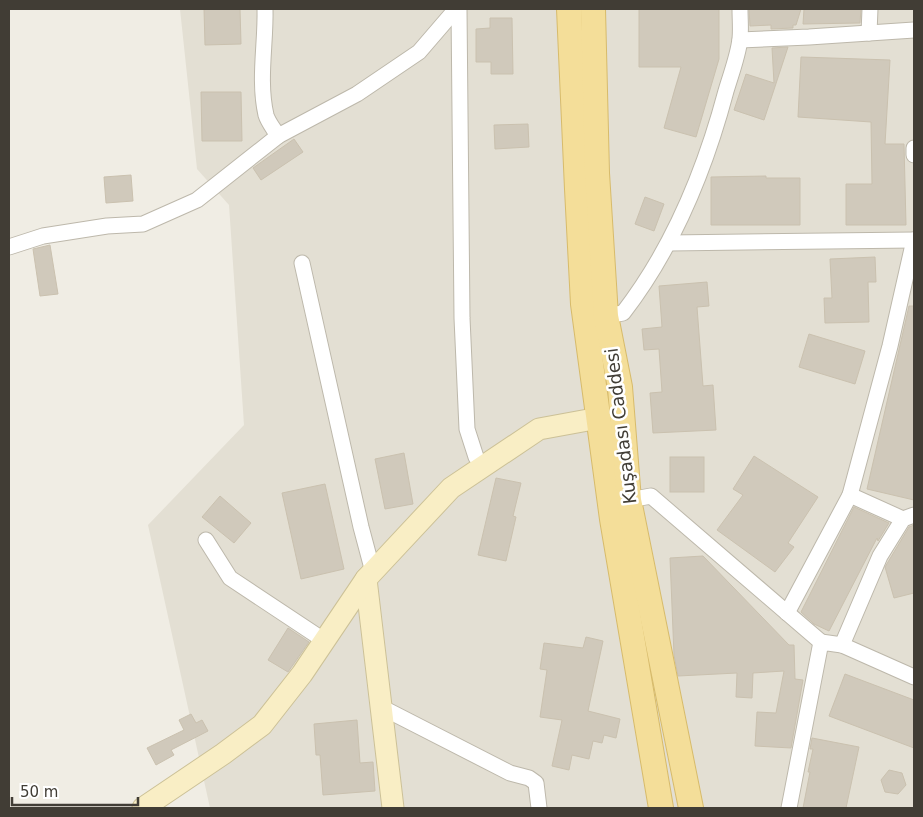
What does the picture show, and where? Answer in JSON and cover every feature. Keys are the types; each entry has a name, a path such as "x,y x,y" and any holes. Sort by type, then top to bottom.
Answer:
{"main road":[{"name":"Kuşadası Caddesi","path":"570,9 577,189 584,304 612,519 661,808"},
{"name":"Kuşadası Caddesi","path":"593,9 597,173 606,316 620,387 629,500 691,808"}],"street":[{"path":"265,9 263,56 266,116 278,136"},
{"path":"9,247 43,236 107,226 143,224 197,200 278,136 357,94 419,52 457,9"},
{"path":"457,9 462,318 467,429 476,457 484,466"},
{"path":"606,316 623,313 642,289 657,261 670,243 685,211 716,128 740,40 740,9"},
{"path":"869,33 870,9"},
{"path":"740,40 914,30"},
{"path":"914,148 914,155"},
{"path":"670,243 914,240 890,346 850,495 787,613"},
{"path":"302,262 361,527 369,576 381,707 393,808"},
{"path":"143,808 262,725 302,674 369,576 450,488 539,429 599,418"},
{"path":"842,645 880,556 908,517 850,495"},
{"path":"629,500 651,496 820,642 842,645 914,677"},
{"path":"206,540 230,578 325,641"},
{"path":"789,808 820,642"},
{"path":"381,707 510,773 529,778 536,783 539,808"}],"shaded area":[{"path":"180,9 914,9 914,808 210,808 148,525 244,425 229,205 197,169"}],"building":[{"path":"204,9 240,9 241,44 205,45"},
{"path":"639,9 719,9 719,59 696,137 664,128 681,67 639,67"},
{"path":"749,9 801,9 796,25 793,25 793,28 771,29 771,25 750,26"},
{"path":"804,9 861,9 860,23 803,24"},
{"path":"490,18 512,18 513,74 491,74 491,62 476,62 476,29 490,28"},
{"path":"788,47 764,120 734,110 746,74 774,83 772,48"},
{"path":"801,57 890,60 885,144 904,144 906,225 846,225 846,184 872,184 871,122 798,117"},
{"path":"201,92 241,92 242,141 202,141"},
{"path":"528,124 529,147 495,149 494,125"},
{"path":"294,139 303,152 261,180 253,168"},
{"path":"131,175 133,201 106,203 104,177"},
{"path":"766,176 766,178 800,178 800,225 711,225 711,177"},
{"path":"645,197 664,204 654,231 635,224"},
{"path":"50,245 58,294 40,296 33,249"},
{"path":"875,257 876,282 868,282 869,322 825,323 824,298 832,298 830,259"},
{"path":"707,282 709,306 697,307 703,386 713,385 716,430 653,433 650,393 662,392 659,349 644,350 642,329 662,327 659,286"},
{"path":"909,306 914,306 914,500 867,489"},
{"path":"809,334 865,351 855,384 799,367"},
{"path":"404,453 413,504 385,509 375,459"},
{"path":"754,456 818,497 788,543 794,547 775,572 717,530 743,495 733,489"},
{"path":"670,457 704,457 704,492 670,492"},
{"path":"496,478 521,483 513,516 516,517 506,561 478,555"},
{"path":"325,484 344,569 301,579 282,493"},
{"path":"220,496 251,523 234,543 202,517"},
{"path":"854,507 889,523 878,541 877,538 829,631 814,624 801,612"},
{"path":"914,525 914,593 894,598 885,567 909,527"},
{"path":"703,556 789,645 794,645 795,679 803,680 791,748 755,746 757,712 776,713 784,671 753,673 752,698 736,697 737,673 678,676 674,655 670,558"},
{"path":"288,628 309,642 288,672 268,660"},
{"path":"586,637 603,641 588,711 620,719 616,738 604,735 602,743 593,741 589,759 572,755 569,770 552,766 562,720 540,717 547,670 540,669 544,643 583,648"},
{"path":"845,674 914,700 914,748 829,716"},
{"path":"191,714 196,723 202,720 208,731 171,750 174,755 156,765 147,748 184,730 179,720"},
{"path":"357,720 360,763 373,762 375,791 323,795 320,755 316,755 314,724"},
{"path":"812,738 859,747 846,808 803,808 813,749 810,749"},
{"path":"889,770 902,773 906,785 898,794 885,792 881,780"}]}
